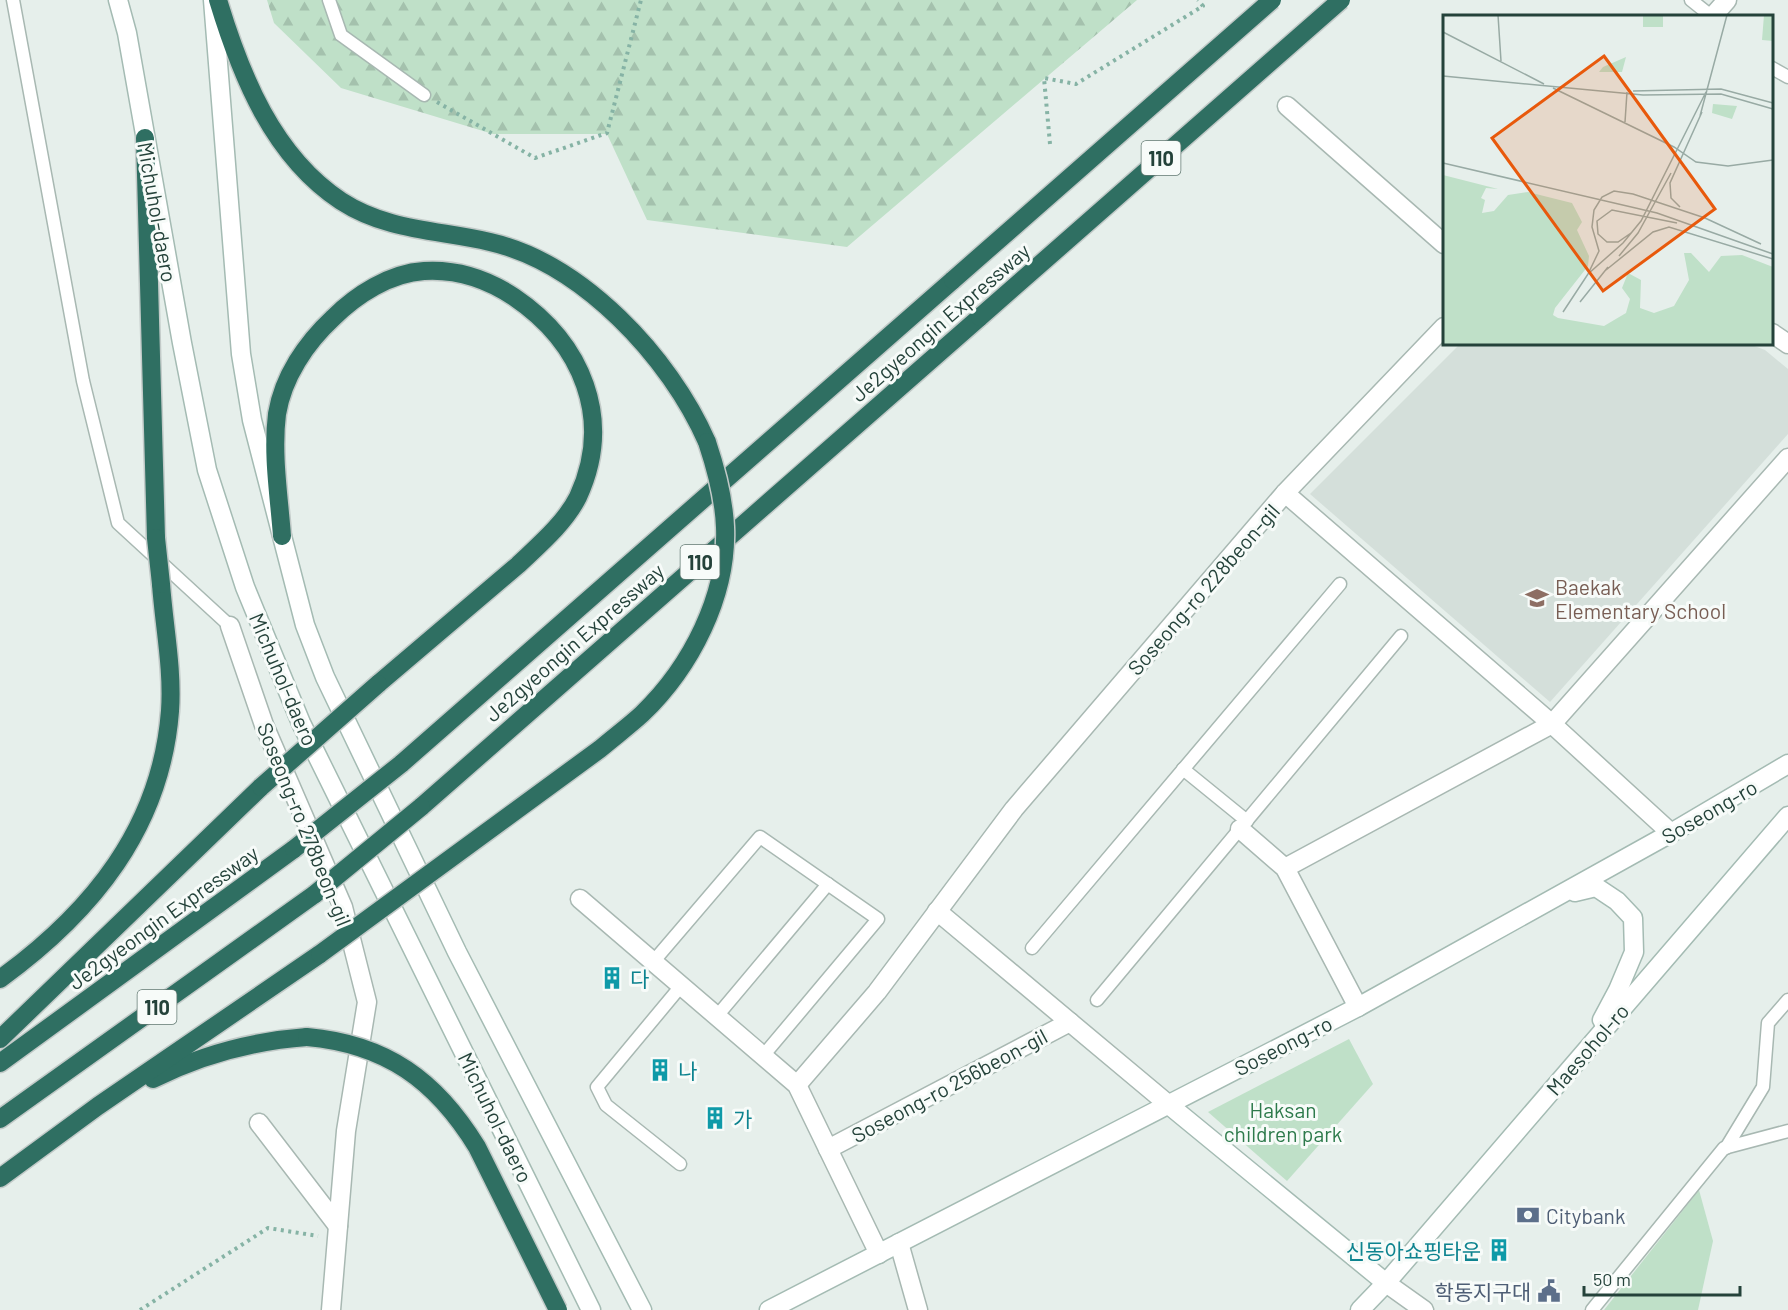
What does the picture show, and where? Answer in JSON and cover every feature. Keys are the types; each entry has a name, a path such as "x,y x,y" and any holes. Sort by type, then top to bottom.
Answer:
{"highway":[{"path":"0,1178 98,1106 320,954 600,749 642,714 686,660 714,601 723,564 725,527 723,508 707,442 679,390 637,337 605,306 573,280 547,263 508,246 412,229 376,219 344,203 314,179 286,150 260,108 238,59 218,0"},
{"name":"Je2gyeongin Expressway","path":"0,1063 294,849 401,764 1272,0"},
{"name":"Je2gyeongin Expressway","path":"0,1119 315,894 421,807 1341,0"},
{"path":"0,979 47,940 96,891 119,861 137,832 147,810 158,781 167,743 170,677 156,538 145,138"},
{"path":"0,1038 261,787 518,565 565,517 577,499 586,476 591,456 593,422 587,393 566,345 545,321 520,301 497,286 461,274 423,271 405,274 386,281 354,300 322,328 309,344 285,386 278,412 276,434 282,536"},
{"path":"98,1106 205,1056 272,1039 307,1037 329,1039 374,1052 417,1076 434,1091 465,1127 558,1310"}],"street":[{"name":"Michuhol-daero","path":"118,0 127,33 207,470 245,586 301,723 591,1310"},
{"name":"Michuhol-daero","path":"213,0 242,354 252,420 305,625 325,677 457,951 642,1310"},
{"path":"1713,15 1727,0"},
{"path":"1287,106 1443,243"},
{"path":"1285,493 1443,328"},
{"path":"1773,334 1788,344"},
{"path":"1285,868 1552,724 1788,458"},
{"name":"Soseong-ro 228beon-gil","path":"938,911 1022,800 1285,493 1552,724 1671,833"},
{"name":"Soseong-ro 278beon-gil","path":"230,626 264,725 343,907 367,1002 346,1131 331,1310"},
{"name":"Soseong-ro","path":"769,1310 1358,1007 1671,833 1788,764"},
{"name":"Maesohol-ro","path":"1386,1283 1788,816"},
{"path":"1243,825 1285,868 1358,1007"},
{"path":"1556,897 1596,887 1617,901 1633,918 1634,952 1618,990 1585,1052"},
{"name":"Soseong-ro 256beon-gil","path":"580,899 797,1085 879,1254"},
{"path":"797,1085 877,992 938,911 1169,1105 1386,1283 1424,1310"},
{"name":"Soseong-ro 256beon-gil","path":"828,1149 1070,1022"},
{"path":"259,1123 337,1232"},
{"path":"899,1243 918,1310"},
{"path":"1360,1310 1386,1283"},
{"path":"1373,1310 1386,1283"}],"lane":[{"path":"13,0 83,381 118,523 230,626"},
{"path":"329,0 341,34 424,94"},
{"path":"1691,0 1711,15"},
{"path":"1773,69 1788,78"},
{"path":"1032,948 1340,584"},
{"path":"1097,1000 1401,636"},
{"path":"1184,769 1243,825"},
{"path":"653,962 759,837 878,919 763,1056"},
{"path":"717,1016 828,884"},
{"path":"680,1164 606,1105 597,1087 681,986"},
{"path":"1592,1310 1726,1148 1763,1087 1768,1023 1788,1000"},
{"path":"1726,1148 1788,1131"}],"path":[{"path":"424,94 535,158 607,134 641,0"},
{"path":"1050,144 1044,78 1076,84 1203,6 1198,0"},
{"path":"140,1310 268,1228 337,1232"}],"shaded area":[{"name":"Baekak Elementary School","path":"1459,345 1752,345 1765,350 1788,369 1788,434 1550,702 1310,494"}],"green space":[{"path":"267,0 1137,0 847,247 647,220 607,134 493,134 341,88 274,23"},
{"name":"Haksan children park","path":"1349,1039 1373,1084 1287,1181 1208,1112"},
{"path":"1699,1190 1713,1241 1698,1310 1604,1310"}],"place":[{"name":"Baekak Elementary School","path":"1537,598"},
{"name":"다","path":"612,978"},
{"name":"나","path":"660,1070"},
{"name":"가","path":"715,1118"},
{"name":"Citybank","path":"1528,1215"},
{"name":"신동아쇼핑타운","path":"1499,1250"},
{"name":"학동지구대","path":"1549,1291"}]}
